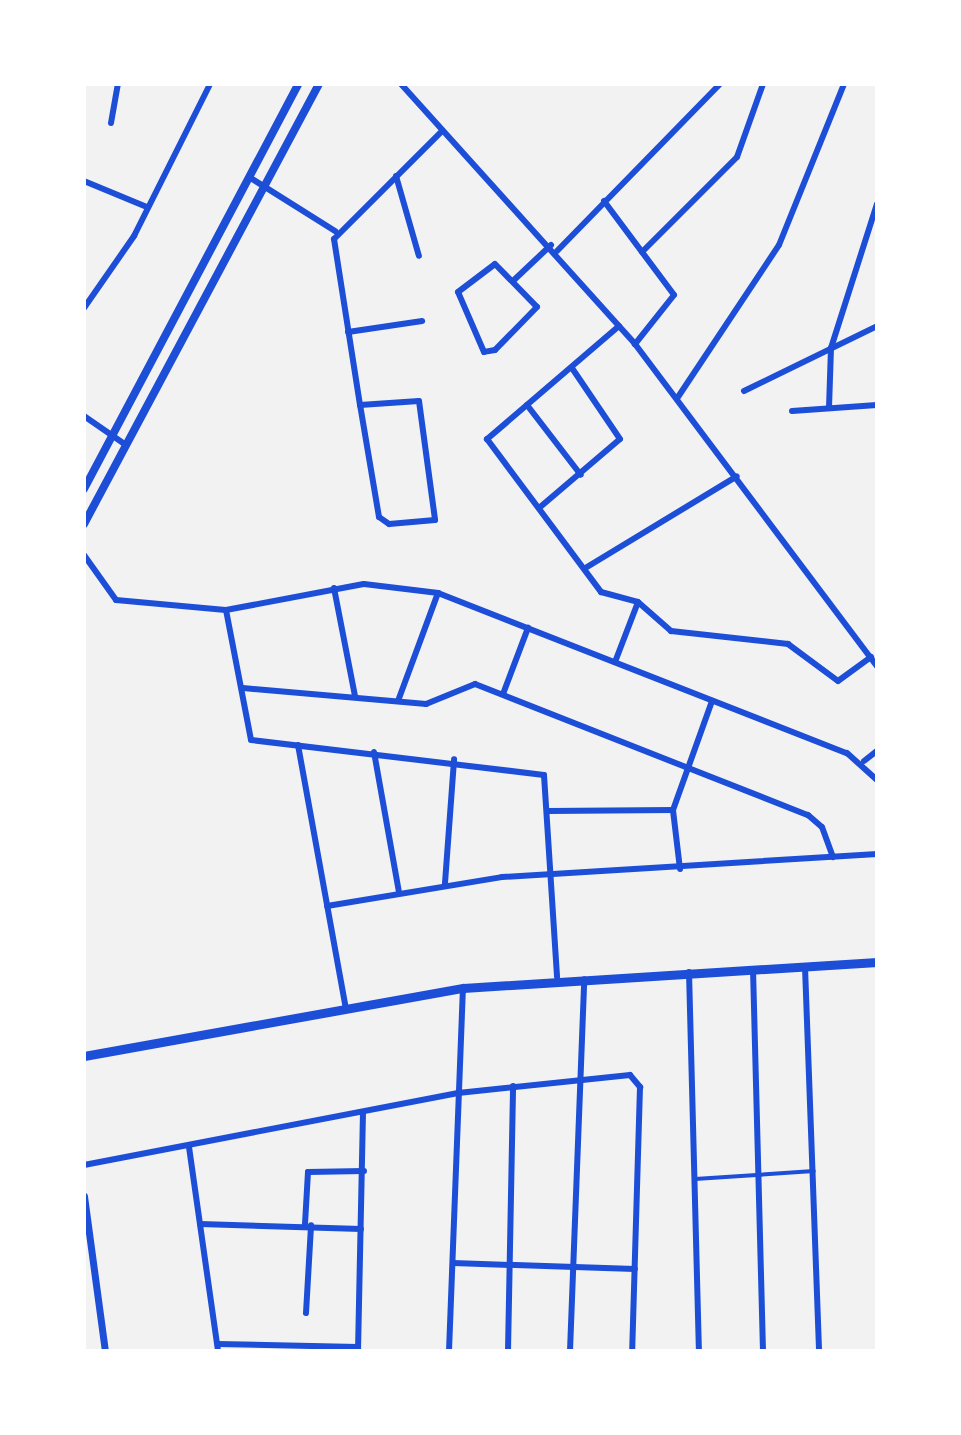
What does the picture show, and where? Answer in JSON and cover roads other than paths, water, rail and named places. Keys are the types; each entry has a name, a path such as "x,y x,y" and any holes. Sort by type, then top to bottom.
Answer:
{"main road":[{"path":"84,489 298,84"},
{"path":"84,524 319,84"},
{"path":"84,1056 463,988 557,977 877,962"}],"street":[{"path":"111,123 118,84"},
{"path":"84,308 147,207 210,84"},
{"path":"401,84 557,251 635,344 678,397 877,666"},
{"path":"557,251 720,84"},
{"path":"642,252 737,157 763,84"},
{"path":"678,397 779,245 844,84"},
{"path":"335,231 442,131"},
{"path":"396,176 419,256"},
{"path":"249,177 335,231"},
{"path":"84,181 147,207"},
{"path":"604,201 674,295 635,344"},
{"path":"829,408 831,348 877,204"},
{"path":"335,231 348,332 360,405 382,523 435,520 419,401 360,405"},
{"path":"514,280 551,245"},
{"path":"495,264 514,280 537,307 495,350 484,352 459,305 459,288 495,264"},
{"path":"348,332 422,321"},
{"path":"619,326 487,439 587,567 601,592 638,602 671,631 788,644 838,681 871,657"},
{"path":"744,391 877,326"},
{"path":"539,508 620,439 572,368"},
{"path":"527,405 581,475"},
{"path":"792,411 877,405"},
{"path":"84,416 126,445"},
{"path":"587,567 737,476"},
{"path":"84,555 116,600 226,610 334,588 438,593 864,761 877,780"},
{"path":"334,588 355,696"},
{"path":"398,701 438,593"},
{"path":"615,662 638,602"},
{"path":"226,610 251,740 454,759 544,775 557,977"},
{"path":"503,694 528,628"},
{"path":"243,688 438,703 469,684 503,694 808,815 822,827 833,857"},
{"path":"680,869 673,810 712,701"},
{"path":"298,745 346,1008"},
{"path":"864,761 877,751"},
{"path":"374,752 399,893"},
{"path":"445,883 454,759"},
{"path":"548,811 673,810"},
{"path":"327,906 445,883 877,854"},
{"path":"805,967 819,1351"},
{"path":"753,969 763,1351"},
{"path":"689,972 692,1179 699,1351"},
{"path":"570,1351 584,977"},
{"path":"449,1351 463,988"},
{"path":"84,1165 458,1093 513,1086 638,1078 632,1351"},
{"path":"508,1351 513,1086"},
{"path":"189,1147 218,1348 358,1349 363,1113"},
{"path":"306,1313 308,1172 364,1171"},
{"path":"692,1179 814,1171"},
{"path":"84,1196 105,1351"},
{"path":"200,1224 361,1229"},
{"path":"84,1263 94,1261"},
{"path":"453,1263 635,1269"}]}
